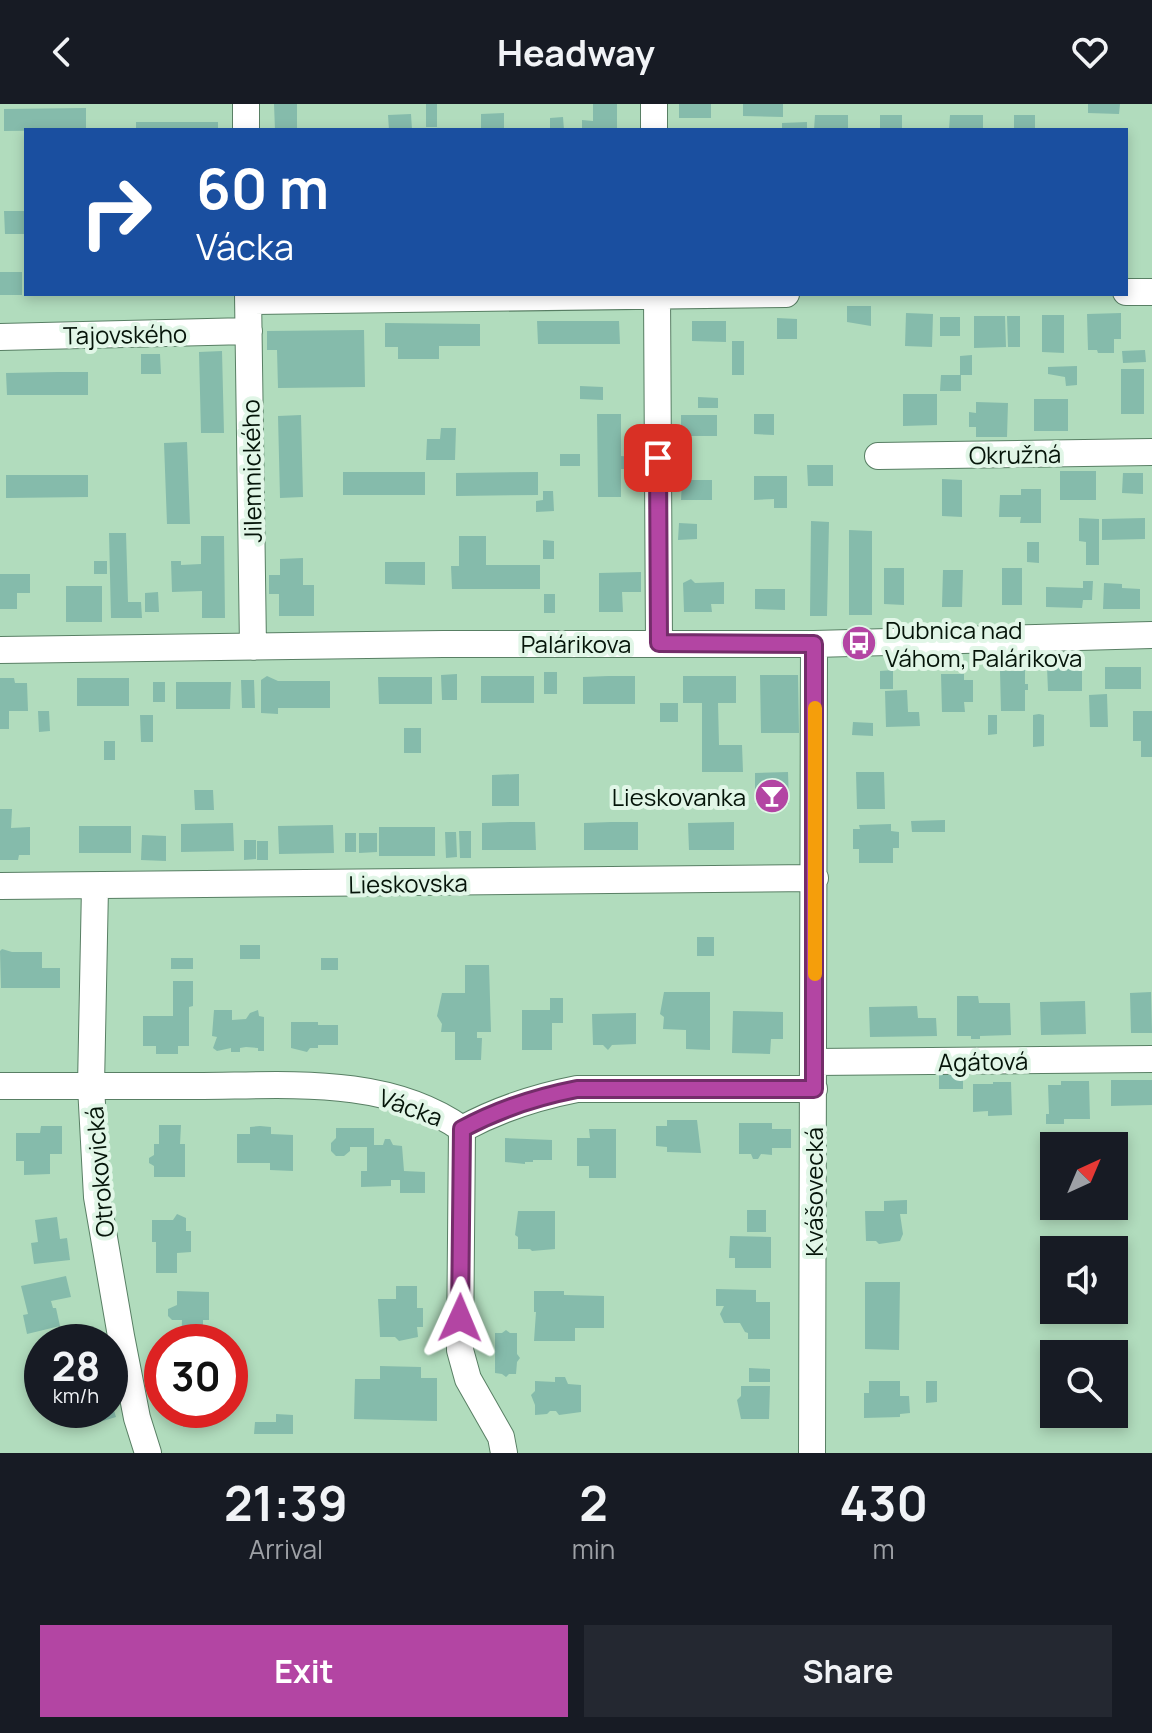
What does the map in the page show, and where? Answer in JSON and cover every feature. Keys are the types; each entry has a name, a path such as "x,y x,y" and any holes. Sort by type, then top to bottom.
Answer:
{"street":[{"path":"246,104 246,128"},
{"path":"654,104 654,128"},
{"path":"1128,292 1152,292"},
{"path":"248,297 452,296"},
{"path":"657,296 659,643"},
{"name":"Jilemnického","path":"248,297 253,647"},
{"name":"Tajovského","path":"0,337 249,331"},
{"name":"Okružná","path":"878,456 1152,452"},
{"name":"Palárikova","path":"0,650 814,644 1152,635"},
{"name":"Kvášovecká","path":"812,1453 814,644"},
{"name":"Lieskovska","path":"0,886 815,878"},
{"name":"Otrokovická","path":"95,887 91,1086 97,1197 123,1350 137,1418 148,1453"},
{"name":"Agátová","path":"814,1062 1152,1059"},
{"name":"Vácka","path":"0,1086 334,1086 408,1102 442,1114 462,1129 491,1113 542,1095 577,1089 814,1089"},
{"path":"462,1129 460,1350 468,1379 501,1437 504,1453"}],"building":[{"path":"274,104 297,104 297,128 275,128"},
{"path":"426,104 437,104 437,127 426,127"},
{"path":"593,104 617,104 617,128 582,128 582,120 593,121"},
{"path":"679,104 711,104 711,118 679,118"},
{"path":"743,104 783,104 783,117 743,116"},
{"path":"1088,104 1120,104 1119,114 1088,113"},
{"path":"86,108 86,128 4,131 4,109"},
{"path":"504,113 504,128 481,128 481,114"},
{"path":"411,114 412,128 389,128 388,115"},
{"path":"815,115 848,115 848,128 814,128"},
{"path":"880,115 902,115 902,128 880,128"},
{"path":"950,115 983,115 983,128 949,128"},
{"path":"1014,115 1035,115 1035,128 1014,128"},
{"path":"563,117 564,128 550,128 550,118"},
{"path":"136,122 218,122 218,128 136,128"},
{"path":"807,122 807,128 782,128 782,123"},
{"path":"4,211 24,211 24,234 5,234"},
{"path":"0,272 22,272 22,295 0,295"},
{"path":"847,306 871,306 871,326 847,322"},
{"path":"906,313 933,314 932,347 905,346"},
{"path":"1121,313 1121,339 1114,339 1114,353 1088,350 1087,314"},
{"path":"1042,315 1064,315 1064,353 1042,352"},
{"path":"974,316 1005,316 1006,347 974,348"},
{"path":"1007,316 1020,316 1020,347 1008,347"},
{"path":"940,317 960,317 960,336 940,336"},
{"path":"777,318 797,319 797,339 777,339"},
{"path":"537,321 619,321 620,344 538,344"},
{"path":"692,321 726,321 726,342 692,341"},
{"path":"385,323 480,324 480,346 439,346 439,359 398,359 398,347 385,347"},
{"path":"364,330 365,387 278,388 277,350 267,350 267,331"},
{"path":"732,341 744,341 744,375 732,375"},
{"path":"1145,350 1146,362 1123,363 1122,351"},
{"path":"222,351 224,433 201,433 199,352"},
{"path":"141,354 160,354 161,374 141,374"},
{"path":"972,355 972,375 960,375 960,356"},
{"path":"1077,366 1077,385 1066,386 1065,377 1048,374 1048,367"},
{"path":"1121,369 1144,369 1144,414 1121,414"},
{"path":"88,372 88,395 7,395 6,373"},
{"path":"941,375 961,375 961,391 940,391"},
{"path":"580,386 603,387 603,400 580,399"},
{"path":"903,394 937,394 937,425 903,426"},
{"path":"698,397 718,398 718,408 698,408"},
{"path":"1034,399 1068,399 1068,431 1034,431"},
{"path":"976,402 1008,403 1007,437 976,437 976,427 969,427 969,412 976,413"},
{"path":"597,414 621,414 621,456 635,457 635,469 621,469 621,497 598,497"},
{"path":"754,414 774,414 774,435 754,434"},
{"path":"301,415 303,497 280,498 278,416"},
{"path":"681,415 717,415 717,436 681,436"},
{"path":"441,428 456,428 455,460 426,460 427,439 440,439"},
{"path":"187,442 190,524 167,524 164,443"},
{"path":"560,454 580,454 580,466 560,466"},
{"path":"807,465 833,465 833,486 808,486"},
{"path":"1060,471 1096,471 1096,500 1060,500"},
{"path":"343,472 425,472 425,495 343,495"},
{"path":"538,472 538,495 456,496 456,473"},
{"path":"1123,473 1143,473 1143,494 1122,493"},
{"path":"6,475 88,475 88,497 6,498"},
{"path":"754,476 787,476 787,508 774,508 774,499 754,500"},
{"path":"942,479 962,480 962,517 942,516"},
{"path":"682,480 712,480 712,500 681,500"},
{"path":"1021,489 1041,489 1041,523 1020,523 1021,517 999,517 1000,495 1021,495"},
{"path":"543,491 553,491 554,511 536,512 536,501 543,500"},
{"path":"1079,518 1099,519 1099,565 1086,565 1086,542 1079,541"},
{"path":"1145,518 1145,539 1102,540 1102,519"},
{"path":"811,521 829,522 827,616 810,616"},
{"path":"679,523 697,524 697,539 678,540"},
{"path":"849,530 872,531 872,615 849,615"},
{"path":"109,533 126,533 128,602 141,602 142,618 111,618"},
{"path":"201,536 224,536 225,618 202,618 202,591 172,592 171,561 181,561 181,565 201,564"},
{"path":"459,536 486,536 486,565 540,565 540,589 452,589 451,566 459,566"},
{"path":"543,540 554,541 554,559 543,559"},
{"path":"1027,542 1039,542 1039,563 1027,562"},
{"path":"303,558 303,585 314,585 314,616 279,616 279,594 269,594 269,575 280,575 280,559"},
{"path":"94,561 107,561 107,574 94,574"},
{"path":"385,562 425,562 425,585 385,584"},
{"path":"884,568 904,568 904,605 884,604"},
{"path":"1002,568 1022,568 1022,605 1002,605"},
{"path":"943,570 963,570 962,607 942,607"},
{"path":"641,572 641,592 622,592 623,612 599,612 599,573"},
{"path":"0,574 30,574 30,593 17,593 17,609 0,609"},
{"path":"691,579 695,583 724,582 724,604 711,604 712,612 684,612 683,583"},
{"path":"1083,581 1093,581 1092,600 1083,600 1082,608 1046,607 1046,587 1083,588"},
{"path":"1104,583 1140,589 1140,609 1103,609"},
{"path":"66,586 102,586 102,622 66,622"},
{"path":"755,589 785,589 785,610 755,609"},
{"path":"158,592 159,612 145,612 145,593"},
{"path":"544,594 555,594 555,613 544,613"},
{"path":"1047,667 1082,667 1082,691 1048,691"},
{"path":"1105,667 1141,667 1141,689 1105,689"},
{"path":"893,670 893,689 880,689 880,671"},
{"path":"1025,670 1028,690 1025,690 1025,711 1001,711 1000,671"},
{"path":"544,672 557,672 557,694 544,694"},
{"path":"457,674 457,700 442,700 441,675"},
{"path":"941,674 964,674 964,680 973,680 973,702 964,702 965,712 942,712"},
{"path":"760,675 798,675 799,733 761,733"},
{"path":"267,676 278,681 330,681 330,708 278,708 278,714 261,713 261,680"},
{"path":"481,676 534,676 534,703 481,703"},
{"path":"635,676 635,704 583,704 583,677"},
{"path":"683,676 736,676 736,703 718,703 719,745 742,745 743,772 702,772 702,703 683,703"},
{"path":"378,677 432,677 432,704 379,704"},
{"path":"0,678 14,678 15,683 27,683 28,711 9,711 9,729 0,729"},
{"path":"77,678 129,678 129,706 77,706"},
{"path":"241,680 254,680 255,708 242,708"},
{"path":"153,682 165,682 165,702 153,702"},
{"path":"176,682 231,682 230,709 176,709"},
{"path":"907,690 908,712 919,712 920,726 886,727 885,691"},
{"path":"1107,694 1108,727 1090,727 1089,695"},
{"path":"660,703 678,703 678,722 660,722"},
{"path":"38,711 49,711 50,731 39,732"},
{"path":"1133,711 1152,711 1152,757 1141,757 1141,741 1133,741"},
{"path":"140,715 153,715 153,742 141,742"},
{"path":"988,715 997,715 997,734 988,735"},
{"path":"1033,715 1044,715 1044,746 1033,747"},
{"path":"853,722 873,723 873,736 852,735"},
{"path":"404,728 421,728 421,753 404,753"},
{"path":"104,741 115,741 115,760 104,760"},
{"name":"Lieskovanka","path":"788,772 789,804 755,804 755,773"},
{"path":"856,772 884,772 885,809 857,809"},
{"path":"519,774 519,806 492,806 492,775"},
{"path":"194,790 213,790 214,810 195,810"},
{"path":"0,809 12,809 11,828 30,827 30,855 19,855 18,860 0,860"},
{"path":"945,820 945,832 912,832 911,821"},
{"path":"535,822 536,850 482,850 482,823"},
{"path":"638,822 638,850 584,850 584,823"},
{"path":"734,822 734,850 689,850 688,823"},
{"path":"233,823 234,851 181,852 181,824"},
{"path":"891,824 891,831 899,832 899,848 893,848 893,863 859,863 859,849 853,849 853,829 860,829 859,825"},
{"path":"333,825 334,853 279,854 278,826"},
{"path":"79,826 131,826 131,853 79,853"},
{"path":"379,827 435,827 435,856 379,856"},
{"path":"459,831 471,831 471,858 460,858"},
{"path":"445,832 456,832 457,857 446,858"},
{"path":"345,833 356,833 356,852 345,852"},
{"path":"359,833 377,833 377,852 359,853"},
{"path":"142,835 166,836 166,861 141,860"},
{"path":"244,840 256,840 256,859 244,860"},
{"path":"257,841 268,841 268,860 257,860"},
{"path":"697,937 714,937 714,956 697,956"},
{"path":"240,945 260,945 260,959 240,959"},
{"path":"2,949 42,952 42,968 60,968 60,988 1,988"},
{"path":"171,958 193,958 193,969 171,969"},
{"path":"321,958 338,958 338,970 321,970"},
{"path":"465,965 489,965 491,1032 477,1032 477,1038 482,1038 481,1060 455,1060 455,1032 441,1032 442,1024 437,1016 442,993 465,993"},
{"path":"173,981 193,981 189,1046 178,1046 178,1054 156,1054 156,1046 143,1046 143,1016 173,1016"},
{"path":"664,992 710,992 710,1050 686,1049 686,1030 663,1029 664,1017 660,1014"},
{"path":"1151,992 1152,1033 1131,1033 1130,993"},
{"path":"957,996 978,996 979,1003 1010,1003 1011,1035 980,1036 980,1039 957,1036"},
{"path":"550,998 563,998 563,1023 552,1023 552,1050 522,1050 522,1010 550,1010"},
{"path":"1085,1001 1086,1034 1041,1035 1040,1002"},
{"path":"917,1006 918,1018 936,1018 937,1036 870,1037 869,1007"},
{"path":"214,1010 232,1010 232,1020 246,1019 258,1010 259,1016 264,1017 264,1051 246,1047 240,1048 240,1052 231,1052 231,1048 217,1051 213,1048 217,1037 212,1036"},
{"path":"733,1011 783,1012 783,1039 771,1039 770,1054 732,1053"},
{"path":"636,1013 636,1044 612,1045 608,1050 603,1045 593,1045 592,1014"},
{"path":"291,1022 338,1025 338,1045 318,1045 318,1048 310,1048 307,1052 291,1048"},
{"path":"939,1072 963,1072 963,1089 939,1089"},
{"path":"1111,1080 1152,1080 1152,1105 1111,1106"},
{"path":"1061,1081 1089,1081 1090,1119 1064,1119 1064,1124 1046,1124 1046,1114 1049,1114 1048,1085 1061,1085"},
{"path":"1011,1082 1012,1115 988,1116 988,1111 973,1112 973,1084"},
{"path":"667,1120 697,1120 701,1153 667,1152 667,1147 656,1146 656,1126 667,1126"},
{"path":"739,1123 772,1123 772,1129 791,1129 791,1148 772,1148 772,1155 761,1154 758,1159 753,1159 751,1154 739,1154"},
{"path":"159,1125 181,1125 180,1144 185,1144 185,1177 154,1177 154,1166 149,1163 149,1158 154,1155 154,1144 159,1144"},
{"path":"41,1126 62,1126 62,1154 50,1154 50,1174 24,1175 24,1161 16,1161 16,1133 40,1133"},
{"path":"250,1127 271,1127 271,1134 293,1135 293,1171 270,1170 270,1163 237,1163 237,1134 250,1134"},
{"path":"336,1128 374,1128 374,1145 383,1145 385,1139 390,1139 393,1145 402,1146 404,1171 425,1172 425,1193 400,1193 400,1180 391,1180 391,1186 361,1187 361,1171 367,1171 367,1147 350,1147 344,1156 336,1156 331,1151 331,1143 336,1138"},
{"path":"589,1129 616,1129 616,1178 589,1178 589,1166 577,1166 577,1138 590,1138"},
{"path":"505,1138 552,1140 552,1160 533,1160 525,1164 505,1162"},
{"path":"907,1200 907,1214 900,1214 903,1234 900,1241 879,1244 866,1241 865,1211 884,1211 884,1201"},
{"path":"747,1210 766,1210 766,1232 747,1232"},
{"path":"518,1211 555,1211 555,1249 518,1249 518,1237 515,1235"},
{"path":"177,1214 186,1218 186,1231 191,1231 191,1252 177,1253 177,1273 156,1273 152,1220 173,1220"},
{"path":"57,1217 60,1239 67,1238 70,1260 34,1264 31,1243 38,1242 35,1220"},
{"path":"730,1236 771,1237 771,1268 735,1268 735,1258 729,1258"},
{"path":"66,1276 71,1297 51,1301 60,1324 25,1324 23,1315 28,1314 21,1286"},
{"path":"865,1282 900,1282 899,1350 865,1349"},
{"path":"396,1286 417,1286 417,1308 423,1308 423,1327 417,1327 418,1337 399,1341 395,1337 380,1337 378,1299 396,1299"},
{"path":"716,1289 756,1290 756,1302 770,1302 770,1339 748,1339 748,1333 740,1323 724,1323 720,1314 724,1306 716,1306"},
{"path":"177,1291 209,1292 209,1320 203,1320 203,1324 182,1324 182,1320 172,1320 168,1309 177,1305"},
{"path":"534,1291 604,1296 604,1328 575,1328 575,1341 534,1341"},
{"path":"506,1330 517,1333 517,1354 520,1358 516,1374 506,1377 495,1373 495,1333"},
{"path":"380,1366 421,1367 421,1378 437,1378 437,1421 354,1419 355,1379 380,1379"},
{"path":"749,1368 770,1369 770,1382 749,1382"},
{"path":"555,1377 565,1377 568,1384 581,1385 581,1412 559,1415 556,1411 550,1411 535,1415 531,1395 535,1391 535,1381 555,1382"},
{"path":"869,1381 900,1381 900,1396 909,1396 910,1413 900,1414 900,1417 864,1418 864,1393 869,1393"},
{"path":"926,1381 937,1381 937,1402 926,1403"},
{"path":"741,1386 770,1386 769,1419 741,1419 737,1400 741,1396"},
{"path":"276,1414 293,1415 293,1434 254,1434 255,1422 276,1422"}],"slow traffic":[{"path":"815,708 815,974"}],"place":[{"name":"Dubnica nad Váhom, Palárikova","path":"859,643"},
{"name":"Lieskovanka","path":"772,796"}],"route":[{"path":"460,1318 462,1129 491,1113 542,1095 577,1089 814,1089 814,644 659,643 658,458"}]}
